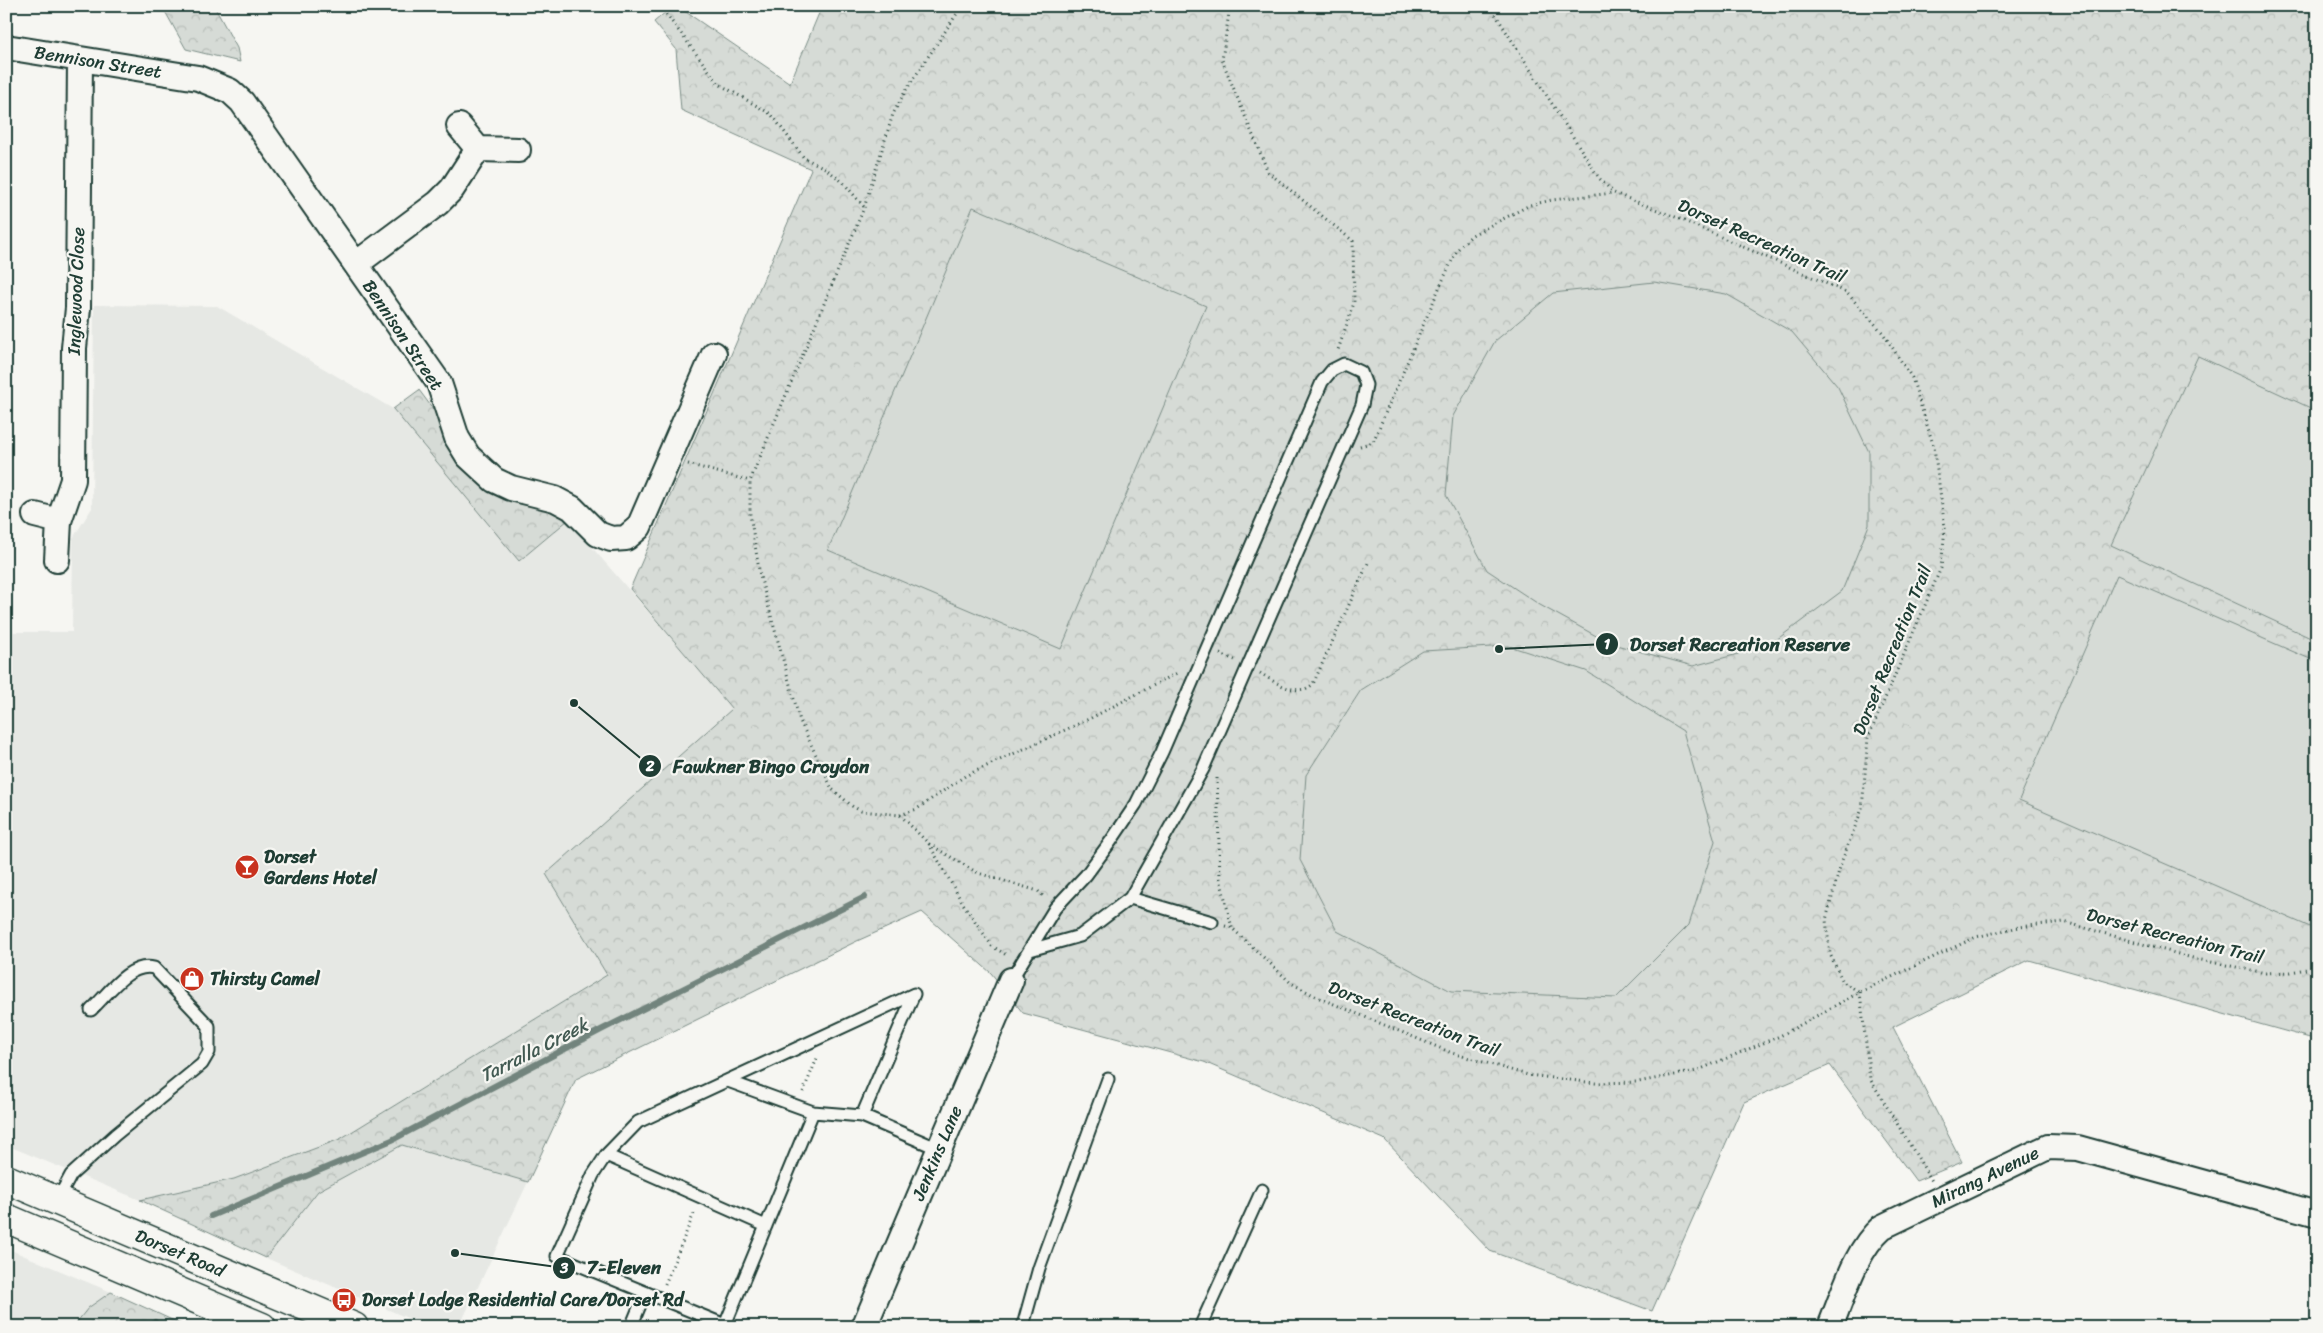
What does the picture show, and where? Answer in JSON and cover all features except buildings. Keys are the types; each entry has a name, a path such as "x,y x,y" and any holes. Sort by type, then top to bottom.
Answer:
{"main road":[{"name":"Dorset Road","path":"6,1179 354,1327"},
{"path":"43,1233 57,1201"},
{"name":"Dorset Road","path":"6,1218 262,1327"}],"street":[{"name":"Bennison Street","path":"6,47 198,78 230,91 242,102 439,383 457,438 468,456 494,480 511,488 555,499 572,508 598,534 611,539 626,538 639,527 714,354"},
{"name":"Inglewood Close","path":"57,560 58,521 73,480 74,348 78,308 80,60"},
{"path":"459,126 478,149 518,150"},
{"path":"356,264 438,204 452,189 478,149"},
{"path":"35,515 58,521"},
{"name":"Jenkins Lane","path":"864,1327 1016,972"},
{"name":"Mirang Avenue","path":"1830,1327 1859,1258 1874,1234 1893,1221 2035,1151 2048,1147 2063,1146 2087,1150 2317,1214"}],"lane":[{"path":"1016,972 1055,908 1091,868 1136,804 1162,752 1322,382 1332,370 1344,364 1361,372 1366,385 1362,405 1249,666 1203,769 1130,898 1080,936 1030,950"},
{"path":"1130,898 1212,922"},
{"path":"57,1201 71,1175 115,1135 202,1064 209,1052 209,1026 154,968 144,966 130,972 91,1010"},
{"path":"813,1112 725,1325 557,1256 593,1175 606,1155 638,1122 914,994 862,1116"},
{"path":"1026,1327 1024,1322 1040,1268 1108,1080"},
{"path":"728,1081 813,1112 862,1116 939,1149"},
{"path":"606,1155 766,1226"},
{"path":"1200,1327 1262,1190"},
{"path":"631,1327 645,1293"}],"path":[{"path":"660,6 719,84 771,114 804,158 825,168 843,182 864,208"},
{"path":"962,6 906,90 893,114 864,208 750,481 750,514 760,576 800,722 832,788 852,806 861,811 900,815 917,809 974,772 1089,719 1183,670 1198,666"},
{"path":"1230,6 1222,60 1268,172 1353,241 1354,303 1332,370"},
{"name":"Dorset Recreation Trail","path":"1490,6 1599,178 1614,192 1846,292 1883,333 1912,378 1931,438 1945,528 1941,568 1868,738 1862,809 1841,863 1826,920 1830,954 1843,982 1860,992"},
{"path":"1340,454 1373,442 1457,250 1472,235 1530,205 1552,200 1614,192"},
{"path":"669,458 750,481"},
{"path":"1206,648 1249,666 1275,683 1300,691 1306,690 1313,684 1368,563"},
{"name":"Dorset Recreation Trail","path":"1216,741 1220,878 1232,928 1291,984 1452,1053 1528,1075 1595,1083 1638,1082 1696,1071 1780,1036 1860,992 1976,937 2019,927 2064,922 2196,959 2266,973 2291,972 2317,967"},
{"path":"900,815 929,844 978,873 1038,891 1055,908"},
{"path":"929,844 962,902 992,946 1016,972"},
{"path":"1860,992 1870,1079 1942,1197"},
{"path":"797,1106 827,1035"},
{"path":"659,1298 700,1198"}],"shaded area":[{"path":"94,305 217,306 393,409 519,561 568,520 733,709 546,874 607,975 340,1139 234,1179 140,1200 6,1145 6,632 72,632 73,538 92,508"},
{"path":"402,1145 528,1182 459,1327 429,1327 266,1258 318,1191"},
{"path":"6,1248 111,1292 88,1308 73,1327 6,1327"}],"green space":[{"path":"162,6 214,6 237,48 240,62 186,49"},
{"path":"673,6 677,6 790,83 822,6 2317,6 2317,1040 2029,960 1893,1027 1962,1162 1916,1181 1830,1065 1744,1102 1652,1311 1490,1251 1384,1139 1204,1062 1023,1013 991,973 922,912 857,941 576,1079 528,1182 402,1145 318,1191 266,1258 140,1200 234,1179 340,1139 607,975 546,874 732,709 630,589 811,169 681,110 676,49 654,22"},
{"path":"973,207 1206,306 1061,649 828,550"},
{"path":"1654,282 1726,294 1792,332 1838,387 1869,452 1869,525 1842,591 1768,646 1693,666 1609,643 1540,605 1487,570 1446,495 1453,416 1495,341 1553,293"},
{"path":"2198,356 2317,411 2317,641 2111,545"},
{"path":"419,390 436,413 445,433 568,520 519,561 393,409"},
{"path":"2117,575 2317,662 2317,930 2019,800"},
{"path":"1509,646 1586,671 1683,731 1715,841 1689,925 1616,998 1451,991 1337,931 1300,860 1306,775 1361,690 1423,651"},
{"path":"111,1292 183,1325 182,1327 73,1327 88,1308"}],"waterway":[{"name":"Tarralla Creek","path":"211,1216 392,1140 601,1030 865,897"},
{"name":"Tarralla Creek","path":"153,1327 155,1322"}],"place":[{"name":"Dorset Recreation Reserve","path":"1499,649"},
{"name":"Fawkner Bingo Croydon","path":"574,703"},
{"name":"Dorset Gardens Hotel","path":"247,867"},
{"name":"Thirsty Camel","path":"192,979"},
{"name":"7-Eleven","path":"455,1253"},
{"name":"Dorset Lodge Residential Care/Dorset Rd","path":"344,1300"}]}
